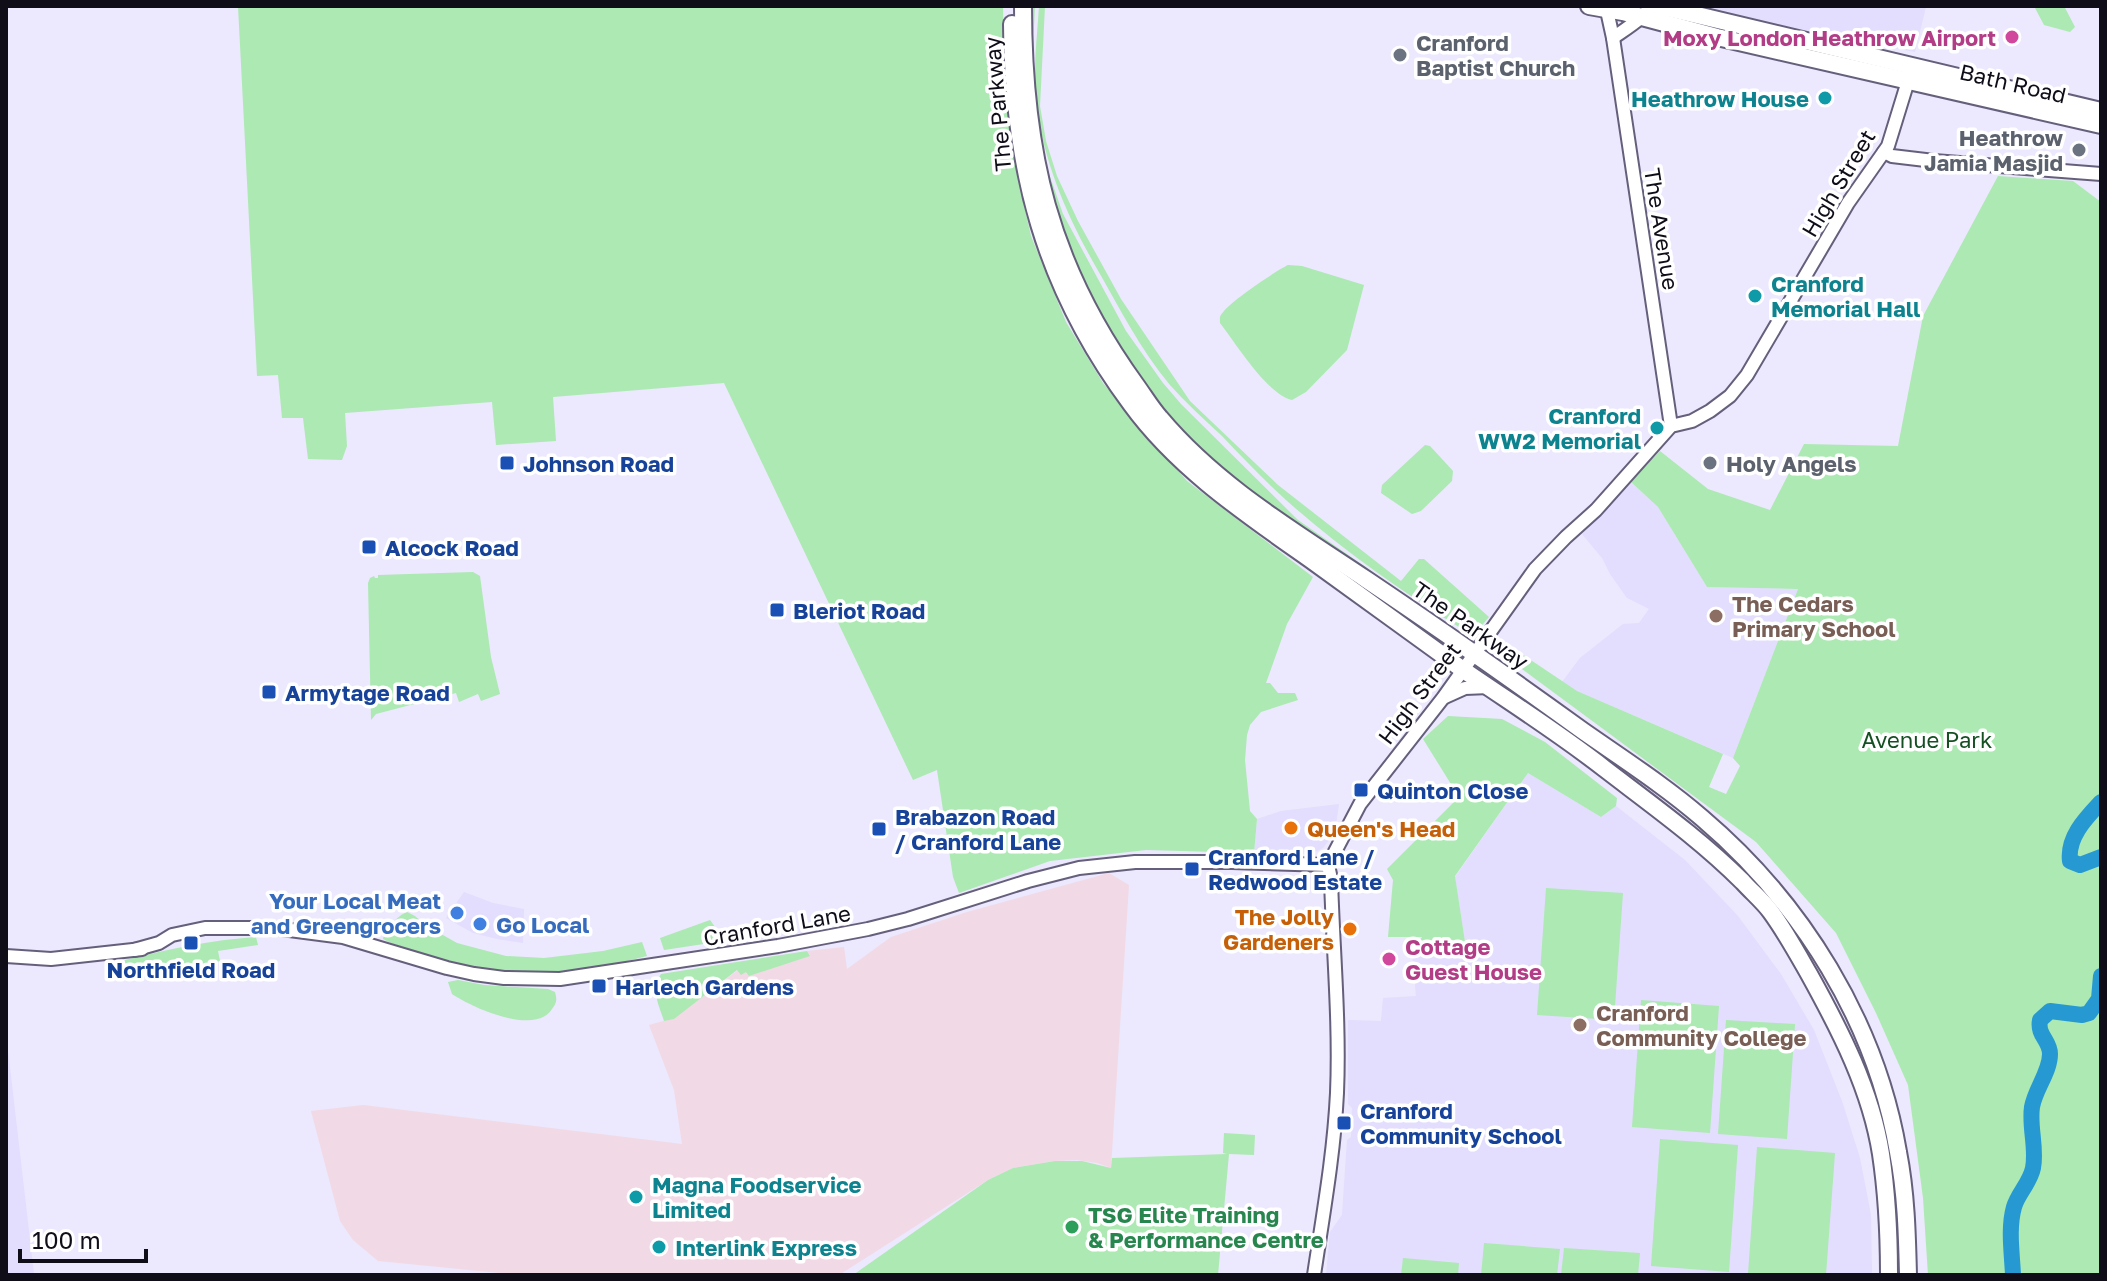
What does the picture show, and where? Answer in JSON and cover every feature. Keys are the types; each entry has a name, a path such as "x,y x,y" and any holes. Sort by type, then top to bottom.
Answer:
{"highway":[{"name":"The Parkway","path":"1012,6 1016,117 1027,181 1039,226 1051,262 1075,314 1131,405 1203,481 1701,817 1771,887 1823,957 1845,994 1865,1040 1898,1151 1908,1275"},
{"name":"The Parkway","path":"1023,6 1027,105 1039,178 1064,257 1105,341 1159,417 1202,462 1254,504 1412,610 1469,660 1492,688 1573,744 1690,835 1768,909 1835,1020 1872,1113 1885,1187 1889,1275"},
{"name":"Bath Road","path":"1589,6 1647,12 1717,37 2101,125"},
{"name":"Bath Road","path":"1659,6 2101,111"},
{"path":"1817,61 1830,48"}],"street":[{"name":"The Avenue","path":"1606,8 1671,426"},
{"path":"1613,38 1647,12"},
{"name":"High Street","path":"1328,865 1360,804 1443,698 1545,558 1596,510 1671,426 1692,421 1710,411 1730,396 1747,375 1848,203 1884,152 1891,139 1908,81"},
{"path":"1884,152 1892,156 1934,161 2101,174"},
{"path":"1443,698 1465,688 1492,688"},
{"name":"Cranford Lane","path":"6,956 51,959 87,957 160,947 191,936 230,929 274,928 343,937 474,974 560,979 858,932 1079,868 1135,862 1328,865"},
{"path":"1314,1275 1329,1178 1337,1092 1331,879 1328,865"}],"shaded area":[{"path":"1699,6 1926,7 1915,52 1699,9"},
{"name":"The Cedars Primary School","path":"1630,481 1658,507 1707,587 1798,589 1733,758 1562,682 1580,658 1623,624 1639,623 1649,609 1627,598 1602,558 1582,534"},
{"name":"Cranford Community College","path":"1528,773 1601,817 1616,806 1685,860 1738,916 1781,974 1814,1030 1860,1158 1871,1215 1872,1275 1326,1275 1330,1232 1342,1215 1347,1140 1351,1137 1348,1020 1381,1021 1383,998 1416,996 1412,954 1467,955 1455,877"},
{"path":"1339,804 1335,832 1323,848 1302,854 1254,853 1257,819 1281,811"},
{"path":"1109,873 1129,885 1111,1168 1077,1160 1013,1168 988,1180 839,1275 520,1275 378,1261 353,1240 340,1221 311,1111 363,1105 682,1144 674,1090 649,1025 674,1018 738,970 746,972 810,955 807,951 844,947 847,969 891,937 967,912"},
{"path":"464,892 493,903 524,909 523,943 473,933 446,918"},
{"path":"6,1033 34,1274 29,1275 6,1275"}],"green space":[{"path":"238,6 1003,6 1004,73 1013,156 1031,236 1066,322 1103,383 1187,481 1313,577 1287,624 1266,683 1270,683 1278,693 1295,693 1298,700 1261,712 1250,725 1247,735 1245,760 1250,811 1257,819 1254,853 1146,850 1050,861 959,893 953,877 937,770 913,780 724,383 553,397 556,441 496,445 492,402 345,413 347,446 342,460 308,459 303,418 282,418 278,375 257,376"},
{"path":"1027,6 1035,6 1031,89 1036,130 1046,165 1063,214 1126,331 1181,404 1298,520 1377,575 1400,595 1464,635 1462,637 1336,557 1275,515 1217,469 1182,436 1123,361 1076,277 1045,186 1032,106 1028,56"},
{"path":"1039,6 1045,6 1040,106 1046,141 1057,176 1121,299 1190,401 1278,485 1401,581 1419,559 1424,559 1489,617 1478,630 1467,632 1420,602 1307,518 1182,398 1149,357 1086,248 1052,171 1036,96"},
{"path":"2034,6 2064,6 2075,27 2070,32 2044,25"},
{"name":"Avenue Park","path":"1998,176 2073,181 2101,202 2101,1275 1928,1275 1923,1198 1908,1085 1836,933 1756,842 1495,649 1501,640 1577,691 1723,754 1709,787 1726,794 1740,766 1733,758 1798,589 1707,587 1658,507 1630,481 1660,451 1708,489 1770,510 1804,444 1898,446 1923,316"},
{"path":"1288,265 1302,266 1364,285 1347,350 1306,392 1292,400 1282,396 1263,379 1220,323 1229,306"},
{"path":"1425,445 1430,446 1453,471 1452,481 1421,511 1412,514 1381,493 1382,485"},
{"path":"473,572 480,576 491,657 500,694 481,701 478,694 459,702 456,693 376,714 371,720 370,578 378,578 378,575"},
{"path":"1448,716 1502,719 1545,742 1617,798 1616,806 1601,817 1528,773 1455,876 1467,955 1412,954 1422,937 1388,937 1393,880 1387,869 1459,797 1423,739"},
{"path":"1546,888 1623,893 1614,1020 1537,1015"},
{"path":"407,912 457,943 506,956 544,958 603,951 642,942 647,956 602,967 540,974 473,967 383,939 392,923"},
{"path":"710,920 730,940 664,950 660,938"},
{"path":"256,937 258,945 218,951 220,961 211,963 207,973 126,977 125,960 223,940"},
{"path":"807,951 810,956 749,976 746,972 741,975 737,970 674,1019 664,1021 656,991 661,974"},
{"path":"458,980 548,989 555,992 556,1001 544,1017 518,1020 504,1017 452,994 448,982"},
{"path":"1641,1000 1719,1006 1710,1133 1632,1127"},
{"path":"1726,1020 1795,1024 1787,1139 1718,1134"},
{"name":"TSG Elite Training & Performance Centre","path":"1224,1133 1255,1135 1254,1155 1229,1154 1218,1275 853,1275 988,1180 1013,1168 1055,1161 1082,1161 1111,1168 1112,1158 1227,1154 1223,1153"},
{"path":"1660,1139 1738,1145 1729,1272 1651,1266"},
{"path":"1757,1147 1835,1153 1826,1275 1748,1274"},
{"path":"1484,1243 1560,1249 1557,1275 1481,1275"},
{"path":"1564,1248 1640,1253 1638,1275 1561,1275"},
{"path":"1403,1258 1459,1263 1458,1275 1401,1275"}],"waterway":[{"path":"2101,802 2075,836 2070,861 2080,865 2101,857"},
{"path":"2013,1275 2012,1215 2033,1168 2032,1107 2049,1061 2049,1049 2040,1030 2040,1020 2050,1011 2089,1013 2099,999 2101,976"}],"place":[{"name":"Moxy London Heathrow Airport","path":"2012,37"},
{"name":"Cranford Baptist Church","path":"1400,55"},
{"name":"Heathrow House","path":"1825,98"},
{"name":"Heathrow Jamia Masjid","path":"2079,150"},
{"name":"Cranford Memorial Hall","path":"1755,296"},
{"name":"Cranford WW2 Memorial","path":"1657,428"},
{"name":"Johnson Road","path":"507,463"},
{"name":"Holy Angels","path":"1710,463"},
{"name":"Alcock Road","path":"369,547"},
{"name":"Bleriot Road","path":"777,610"},
{"name":"The Cedars Primary School","path":"1716,616"},
{"name":"Armytage Road","path":"269,692"},
{"name":"Quinton Close","path":"1361,790"},
{"name":"Queen's Head","path":"1291,828"},
{"name":"Brabazon Road / Cranford Lane","path":"879,829"},
{"name":"Cranford Lane / Redwood Estate","path":"1192,869"},
{"name":"Your Local Meat and Greengrocers","path":"457,913"},
{"name":"Go Local","path":"480,924"},
{"name":"The Jolly Gardeners","path":"1350,929"},
{"name":"Northfield Road","path":"191,943"},
{"name":"Cottage Guest House","path":"1389,959"},
{"name":"Harlech Gardens","path":"599,986"},
{"name":"Cranford Community College","path":"1580,1025"},
{"name":"Cranford Community School","path":"1344,1123"},
{"name":"Magna Foodservice Limited","path":"636,1197"},
{"name":"TSG Elite Training & Performance Centre","path":"1072,1227"},
{"name":"Interlink Express","path":"659,1247"}]}
